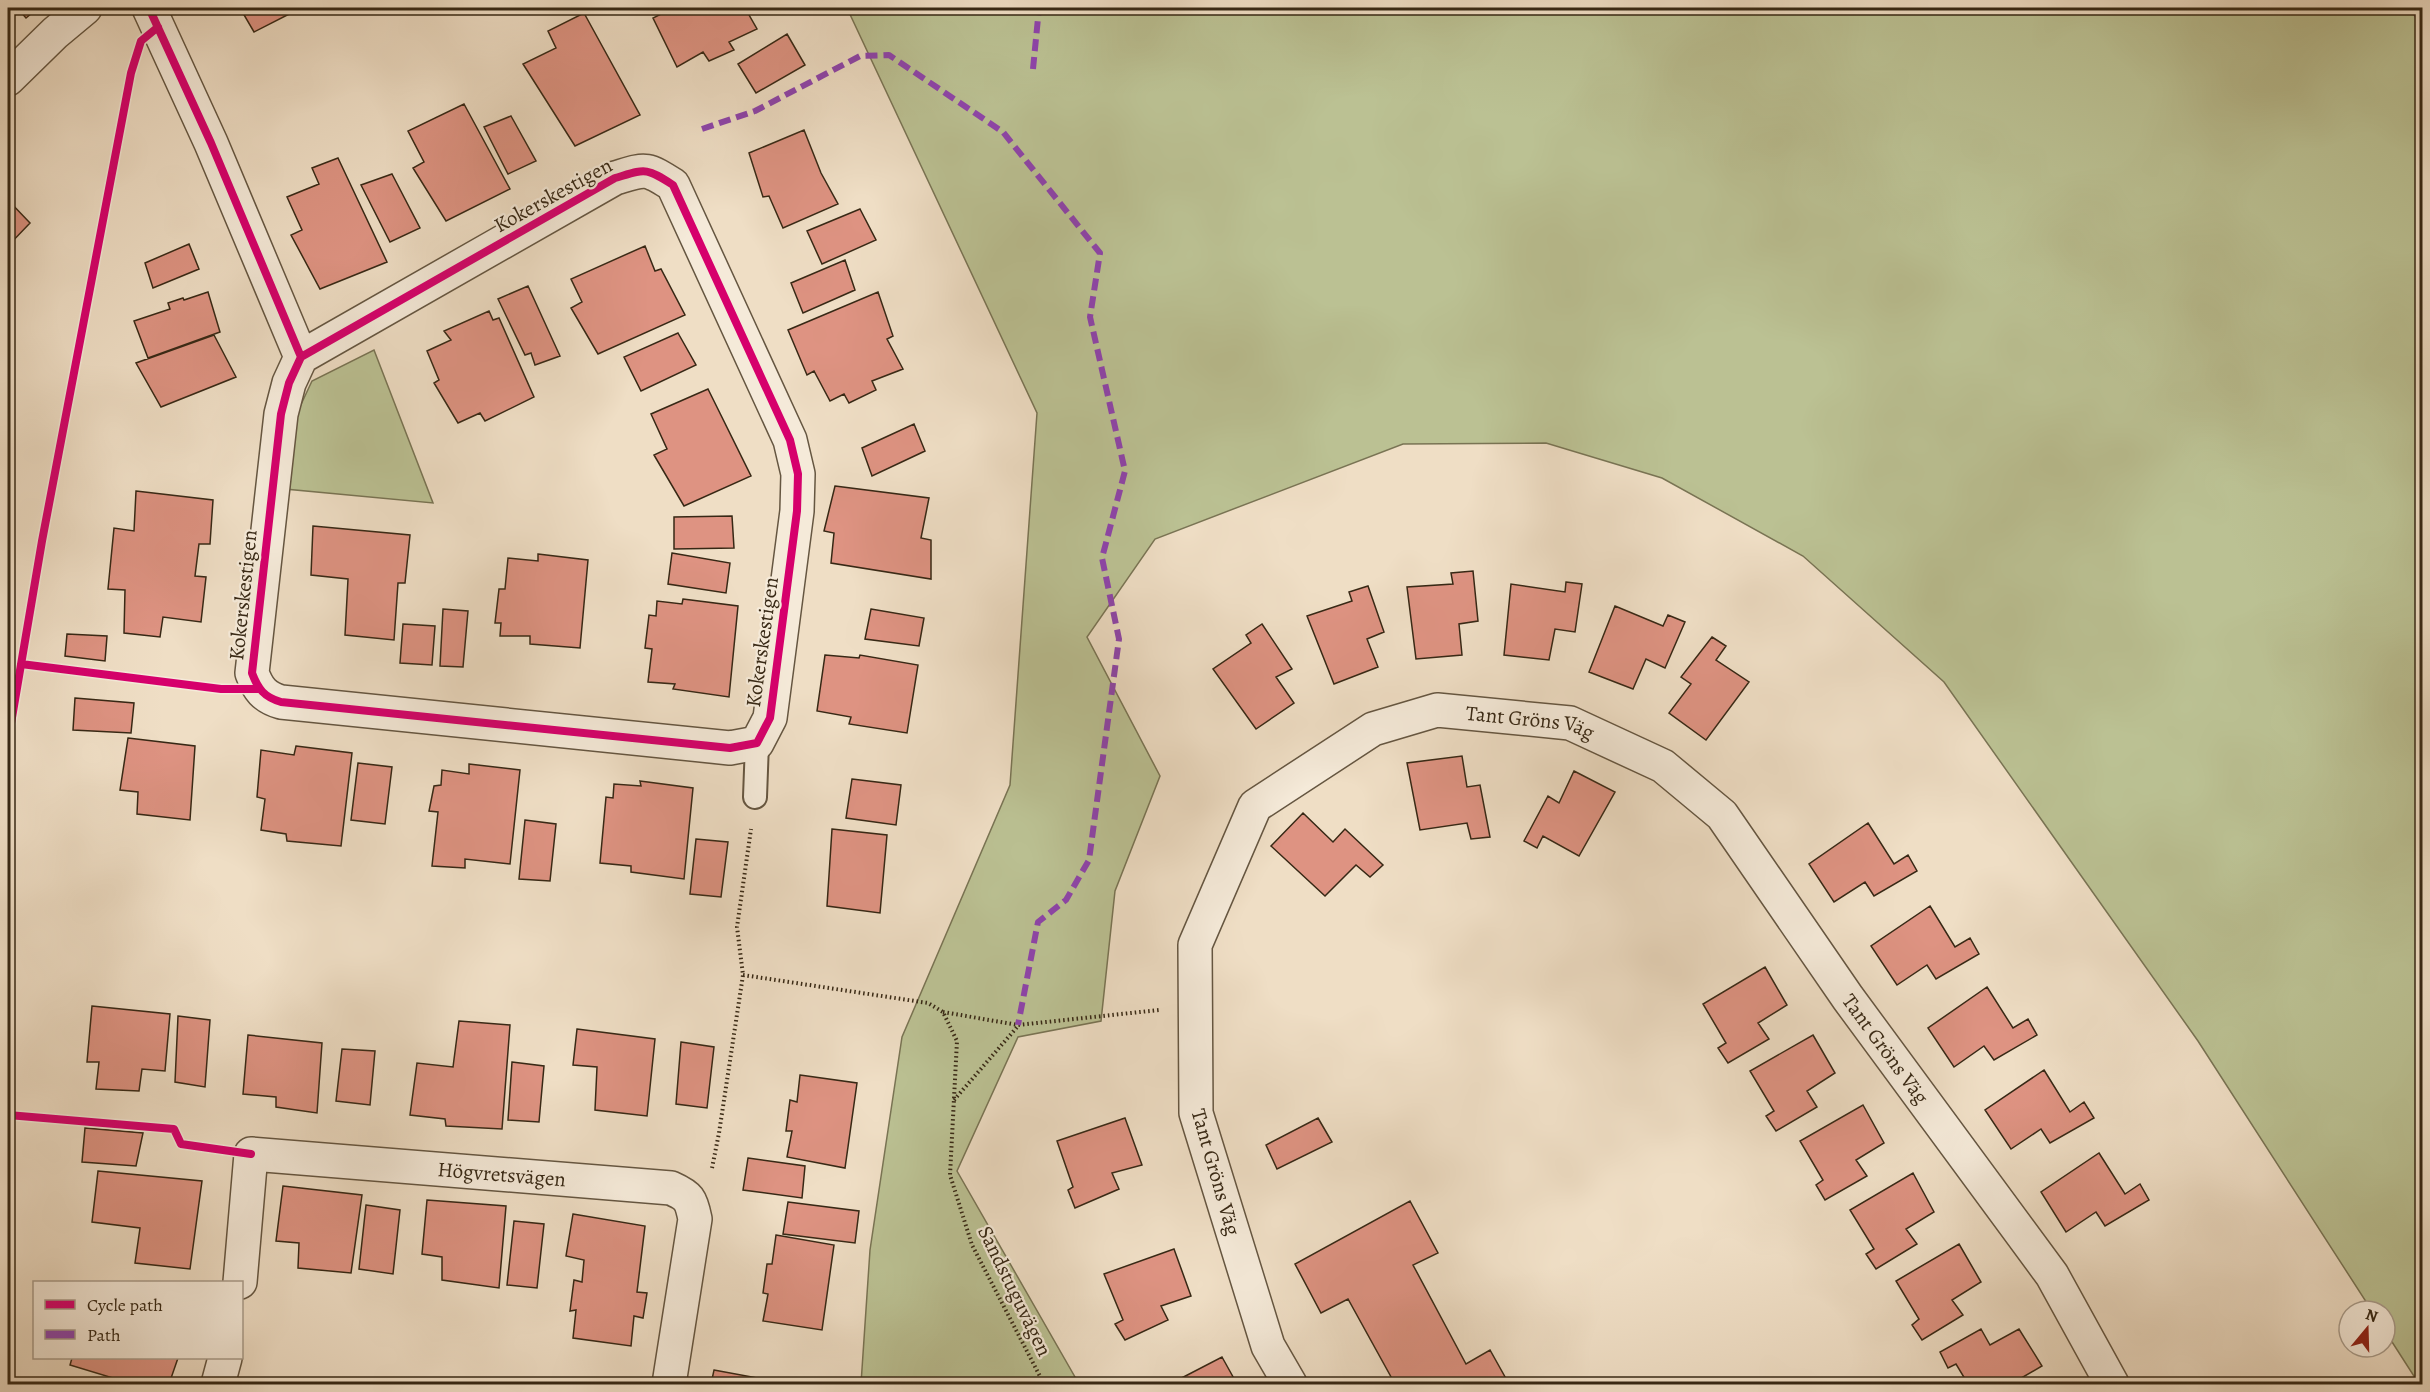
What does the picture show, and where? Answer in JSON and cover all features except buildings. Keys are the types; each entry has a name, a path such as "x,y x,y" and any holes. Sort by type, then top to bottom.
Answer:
{"street":[{"path":"8,79 55,33 85,8"},
{"path":"149,8 211,143 301,357"},
{"name":"Kokerskestigen","path":"643,170 656,174 673,185 790,440 798,474 797,511 770,718 757,743 730,748 281,702 271,699 258,689 252,673 281,414 289,383 301,357 615,178 643,170"},
{"name":"Tant Gröns Väg","path":"1290,1384 1268,1346 1196,1113 1195,945 1255,806 1373,729 1437,710 1570,723 1663,766 1722,814 1848,998 2052,1275 2112,1384"},
{"name":"Högvretsvägen","path":"240,1281 251,1154 671,1188 682,1193 692,1202"},
{"path":"669,1384 695,1219 692,1202"},
{"path":"218,1384 225,1359"}],"lane":[{"path":"755,797 757,743"}],"path":[{"path":"20,675 23,653"},
{"path":"21,664 221,689 258,689"},
{"path":"692,1202 709,1180 719,1132 743,975 737,927 755,797"},
{"path":"743,975 928,1003 943,1012 1018,1025 1195,1006"},
{"path":"943,1012 957,1041 954,1100"},
{"path":"954,1100 1018,1025"}],"green space":[{"path":"847,8 2422,8 2422,1384 2419,1384 2397,1350 2397,1299 2364,1299 2198,1041 1944,682 1803,556 1662,478 1546,443 1403,444 1155,539 1087,637 1160,776 1115,891 1101,1021 1018,1037 957,1171 1079,1384 861,1384 870,1250 902,1037 1010,785 1037,413"},
{"path":"374,350 433,503 285,489 297,413 312,381"}],"marked path":[{"path":"1033,69 1039,8"},
{"path":"2413,8 2422,24"},
{"path":"702,129 755,111 860,56 889,55 1003,132 1100,253 1090,317 1125,471 1102,558 1119,639 1089,860 1066,900 1038,922 1018,1025"}],"cycle path":[{"path":"149,8 211,143 301,357 289,383 281,414 252,673 262,692 281,702 730,748 757,743 770,718 797,511 798,474 790,440 673,185 645,171 615,178 301,357"},
{"path":"8,741 42,541 131,73 141,41 158,27"},
{"path":"21,664 221,689 258,689"},
{"path":"8,1115 174,1129 181,1144 251,1154"}]}
